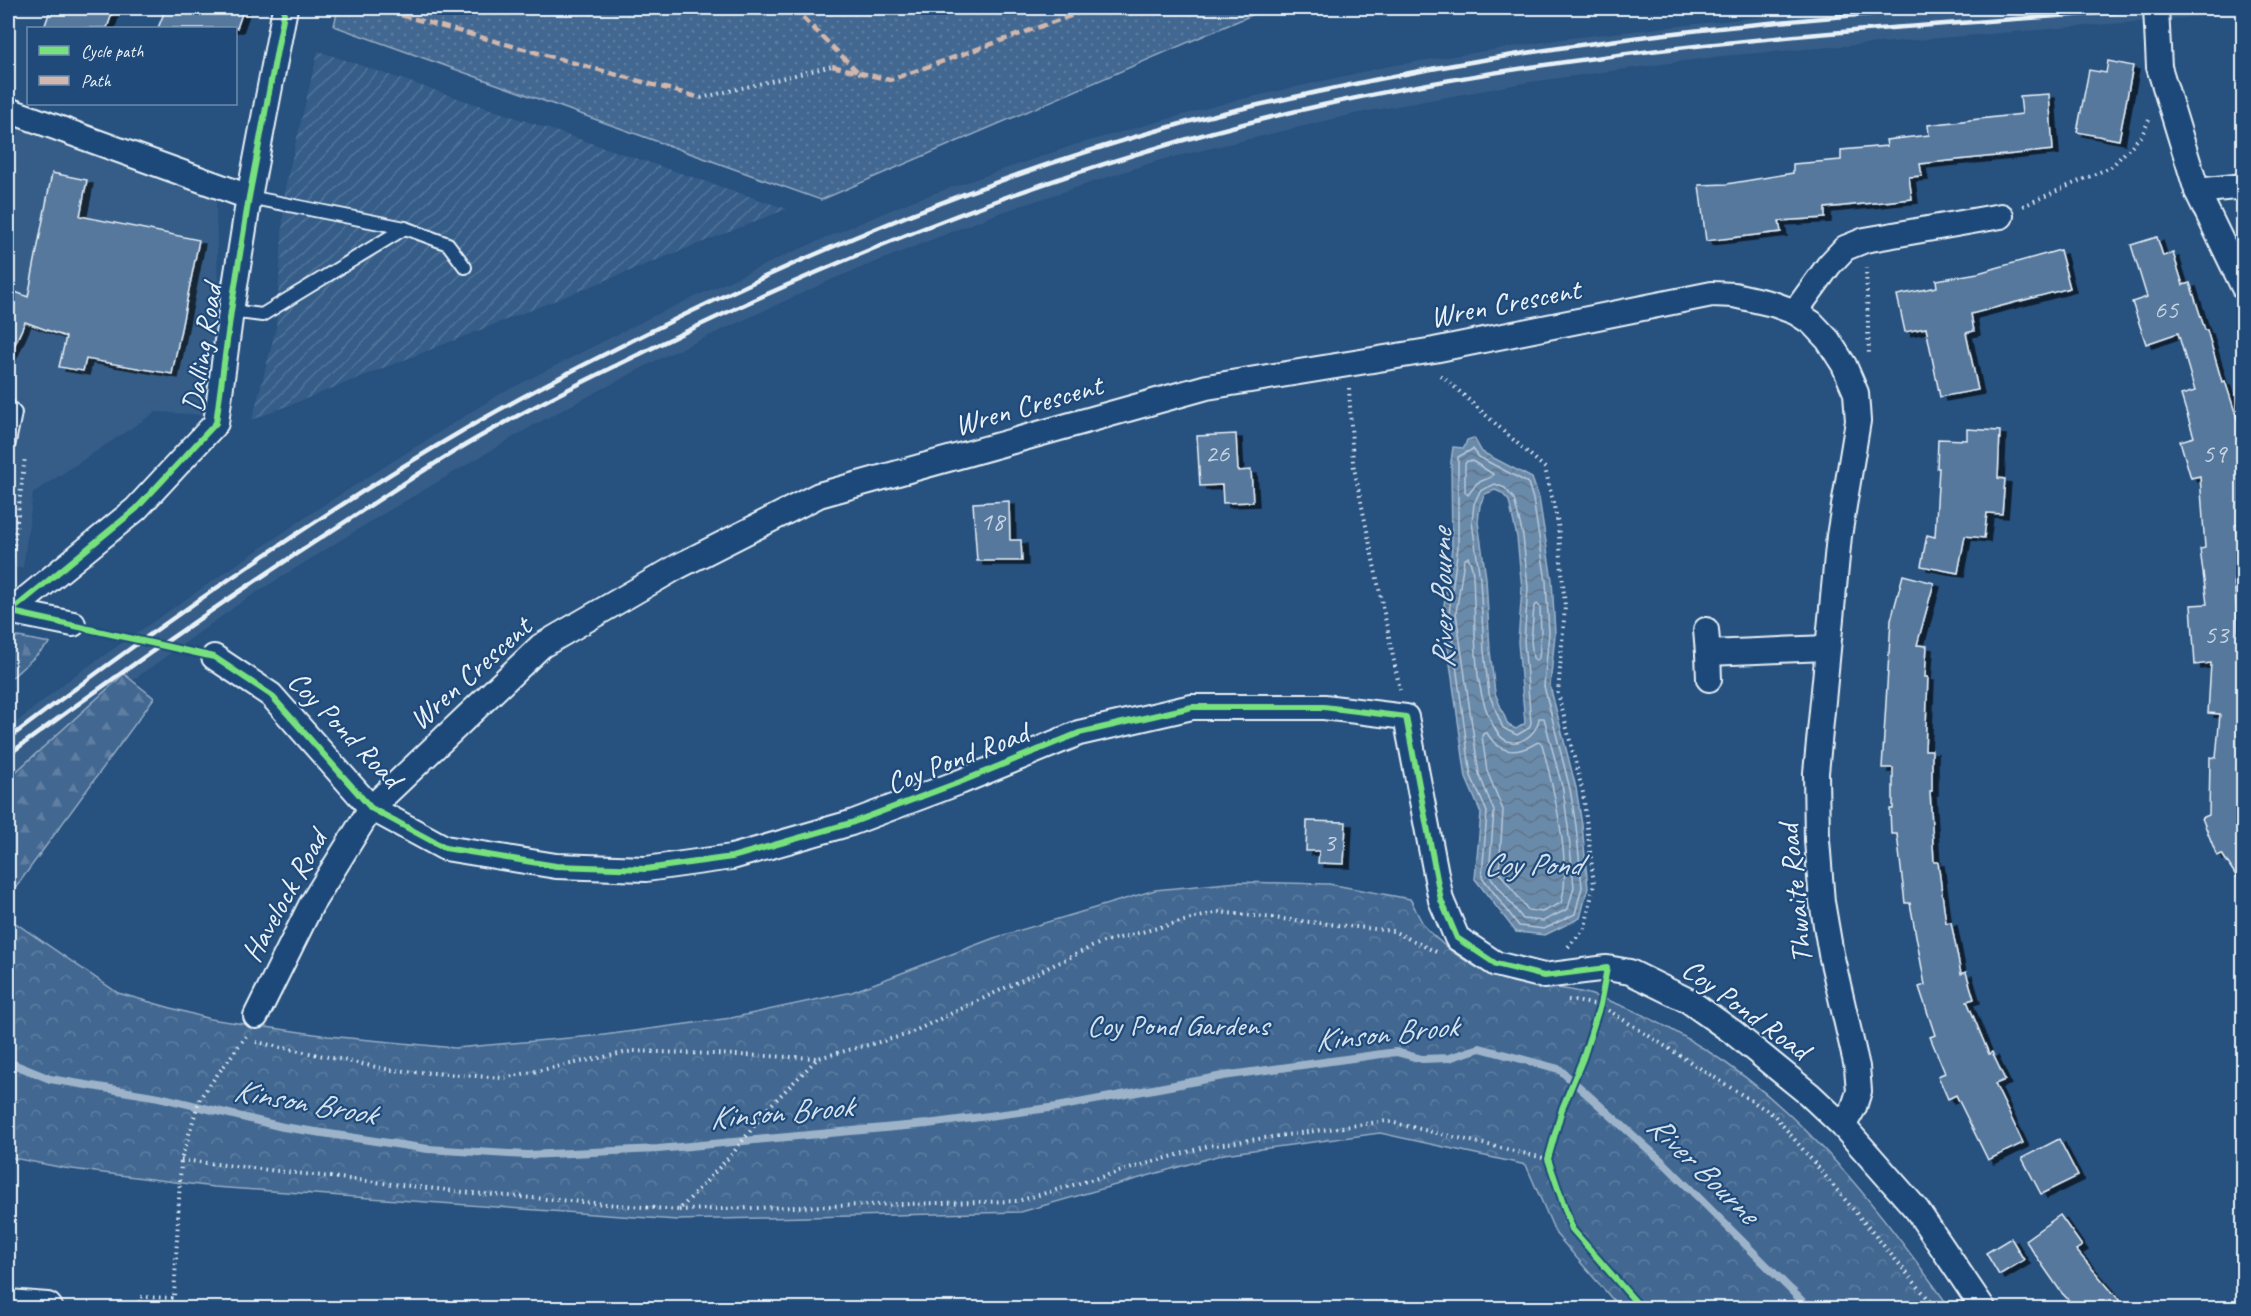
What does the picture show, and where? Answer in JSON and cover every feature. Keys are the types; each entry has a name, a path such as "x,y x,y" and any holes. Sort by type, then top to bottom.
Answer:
{"street":[{"name":"Dalling Road","path":"9,611 136,509 216,423 249,197 285,8"},
{"path":"2156,8 2159,67 2197,191 2244,288"},
{"path":"8,110 249,197"},
{"path":"2197,191 2244,186"},
{"path":"1796,312 1829,265 1845,248 1865,240 2001,216"},
{"name":"Wren Crescent","path":"371,808 541,646 677,567 819,495 1207,387 1434,350 1712,294 1744,297 1796,312"},
{"name":"Thwaite Road","path":"1796,312 1812,323 1828,340 1845,365 1856,393 1858,421 1839,536 1816,773 1817,840 1822,902 1831,954 1857,1067 1859,1091 1854,1107 1843,1126"},
{"path":"9,611 73,624"},
{"path":"1709,679 1707,642 1827,648"},
{"name":"Coy Pond Road","path":"214,657 270,695 371,808 445,849 556,866 646,869 732,857 851,823 1079,734 1192,707 1324,707 1406,717 1441,900 1457,938 1496,963 1544,975 1607,968 1630,972 1689,1001 1734,1033 1809,1094 1843,1126 1917,1210 1983,1308"},
{"name":"Havelock Road","path":"256,1016 311,905 371,808"},
{"path":"8,1305 47,1308"}],"lane":[{"path":"249,197 405,228 448,244 465,267"},
{"path":"231,311 262,315 405,228"},
{"path":"8,405 15,413 8,447"}],"path":[{"path":"701,98 832,66"},
{"path":"2001,216 2111,167 2142,135 2151,114"},
{"path":"1856,393 1869,363 1865,240"},
{"path":"1347,363 1353,463 1406,717"},
{"path":"1435,369 1545,468 1558,523 1565,607 1558,693 1583,793 1594,884 1585,928 1544,975"},
{"path":"8,574 11,569 26,452"},
{"path":"139,1308 140,1297 174,1298 181,1160 200,1098 244,1040 391,1070 503,1078 633,1051 818,1058 906,1035 1100,943 1218,912 1393,931 1438,954"},
{"path":"1566,999 1600,1005 1774,1114 1936,1308"},
{"path":"1596,1016 1600,1005"},
{"path":"679,1210 732,1153 769,1107 818,1058"},
{"path":"181,1160 472,1193 679,1210 1018,1201 1208,1146 1386,1121 1548,1159"},
{"path":"1551,1149 1548,1159 1552,1169"}],"shaded area":[{"path":"1842,8 2243,8 2243,13 1722,56 1530,82 1359,113 1157,161 999,213 833,279 663,357 536,424 373,520 243,601 108,698 8,779 8,729 71,678 319,508 498,395 647,319 790,253 912,201 1074,145 1233,101 1389,66 1569,38"},
{"path":"318,51 787,209 252,420 276,328 285,187"},
{"path":"8,121 216,199 218,297 203,415 156,412 33,493 23,568 8,567"}],"green space":[{"path":"338,8 1268,8 821,200 334,26"},
{"path":"8,635 50,643 8,681"},
{"path":"124,674 154,698 8,898 8,779"},
{"name":"Coy Pond Gardens","path":"1238,882 1329,884 1410,899 1423,923 1436,938 1467,962 1490,975 1512,982 1573,990 1592,995 1651,1019 1693,1042 1742,1075 1777,1103 1809,1134 1870,1201 1950,1308 1620,1308 1556,1234 1526,1165 1380,1133 1224,1154 1021,1212 677,1220 214,1187 64,1168 8,1157 8,918 118,993 210,1019 328,1036 455,1048 604,1035 731,1018 852,992 994,938 1155,890"}],"water":[{"name":"Coy Pond","path":"1474,438 1482,452 1532,478 1539,498 1552,580 1555,634 1550,686 1576,788 1588,888 1580,918 1545,935 1516,932 1475,879 1481,813 1466,778 1443,613 1452,547 1451,462 1453,447 1464,448 1467,440","holes":["1495,490 1502,493 1509,501 1517,537 1522,589 1518,642 1525,723 1516,729 1508,725 1495,693 1486,578 1478,522 1480,505 1485,494"]}],"building":[{"path":"51,8 114,8 107,27 44,27"},
{"path":"166,8 244,8 237,28 158,27"},
{"path":"2108,61 2133,66 2119,140 2077,132 2089,70 2106,73"},
{"path":"2049,94 2053,150 1920,164 1922,176 1909,177 1912,199 1825,208 1825,218 1779,221 1781,232 1706,241 1699,185 1727,184 1793,173 1793,164 1841,160 1841,150 1887,146 1886,140 1929,135 1928,125 2022,114 2020,96"},
{"path":"52,173 87,180 80,216 199,240 172,374 86,359 83,371 59,367 66,337 25,322 8,360 8,289 28,297"},
{"path":"2157,237 2163,256 2173,253 2183,285 2190,283 2222,382 2225,381 2244,440 2244,524 2235,525 2242,579 2234,580 2244,699 2244,888 2222,854 2217,856 2202,818 2209,815 2210,757 2216,758 2220,714 2208,713 2211,663 2195,665 2191,605 2207,604 2200,549 2205,548 2200,476 2191,478 2180,441 2194,437 2181,395 2195,391 2178,333 2146,344 2132,302 2147,297 2131,245"},
{"path":"2060,250 2070,288 1971,314 1974,331 1966,333 1978,390 1940,397 1926,328 1905,332 1897,295 1937,287 1936,280 1978,273"},
{"path":"1967,429 2000,431 1998,478 2005,479 2002,514 1987,513 1984,538 1965,536 1958,573 1921,566 1927,535 1935,537 1939,468 1937,468 1938,439 1967,440"},
{"path":"1236,434 1238,471 1251,470 1253,502 1223,503 1222,485 1200,486 1197,436"},
{"path":"1009,501 1010,540 1021,540 1022,561 977,561 973,503"},
{"path":"1903,575 1934,583 1917,645 1927,646 1925,750 1932,750 1932,791 1930,791 1934,862 1938,862 1946,923 1951,922 1961,974 1966,972 1974,999 1967,1001 1989,1054 1992,1052 2005,1080 1995,1084 2023,1143 1988,1160 1956,1095 1948,1099 1938,1076 1945,1073 1930,1037 1935,1035 1919,987 1925,985 1910,903 1905,903 1897,834 1891,834 1893,768 1882,768 1891,620"},
{"path":"1307,821 1346,822 1344,864 1318,863 1319,851 1306,851"},
{"path":"2059,1139 2078,1176 2041,1194 2022,1158"},
{"path":"2060,1215 2082,1246 2076,1250 2126,1308 2076,1308 2061,1292 2025,1240"},
{"path":"2011,1238 2024,1260 1999,1275 1986,1253"}],"waterway":[{"name":"Kinson Brook","path":"8,1062 50,1079 159,1097 283,1127 428,1149 527,1155 658,1149 927,1124 1057,1107 1223,1076 1396,1052 1422,1059 1449,1058 1480,1048 1559,1069 1665,1164 1809,1308"}],"railway":[{"path":"8,739 121,655 236,574 354,497 474,424 577,368 742,287 925,209 1050,164 1195,120 1400,75 1557,48 1716,28 1954,8"},
{"path":"8,755 259,578 425,470 500,426 604,372 760,297 917,231 1077,173 1240,125 1323,105 1534,66 1640,52 1853,31 2174,8"}],"marked path":[{"path":"375,8 701,98"},
{"path":"793,8 859,73"},
{"path":"832,66 890,80 1093,8"}],"cycle path":[{"path":"11,611 136,509 216,423 249,197 285,8"},
{"path":"8,611 214,657 271,695 371,808 445,848 556,866 646,869 732,857 851,823 960,782 1079,733 1192,707 1324,707 1406,717 1441,900 1457,938 1496,964 1544,976 1607,968 1600,1005 1583,1058 1562,1109 1548,1159 1572,1229 1641,1308"}],"water label":[{"name":"River Bourne","path":"1442,599"},
{"name":"River Bourne","path":"1703,1169"}]}
